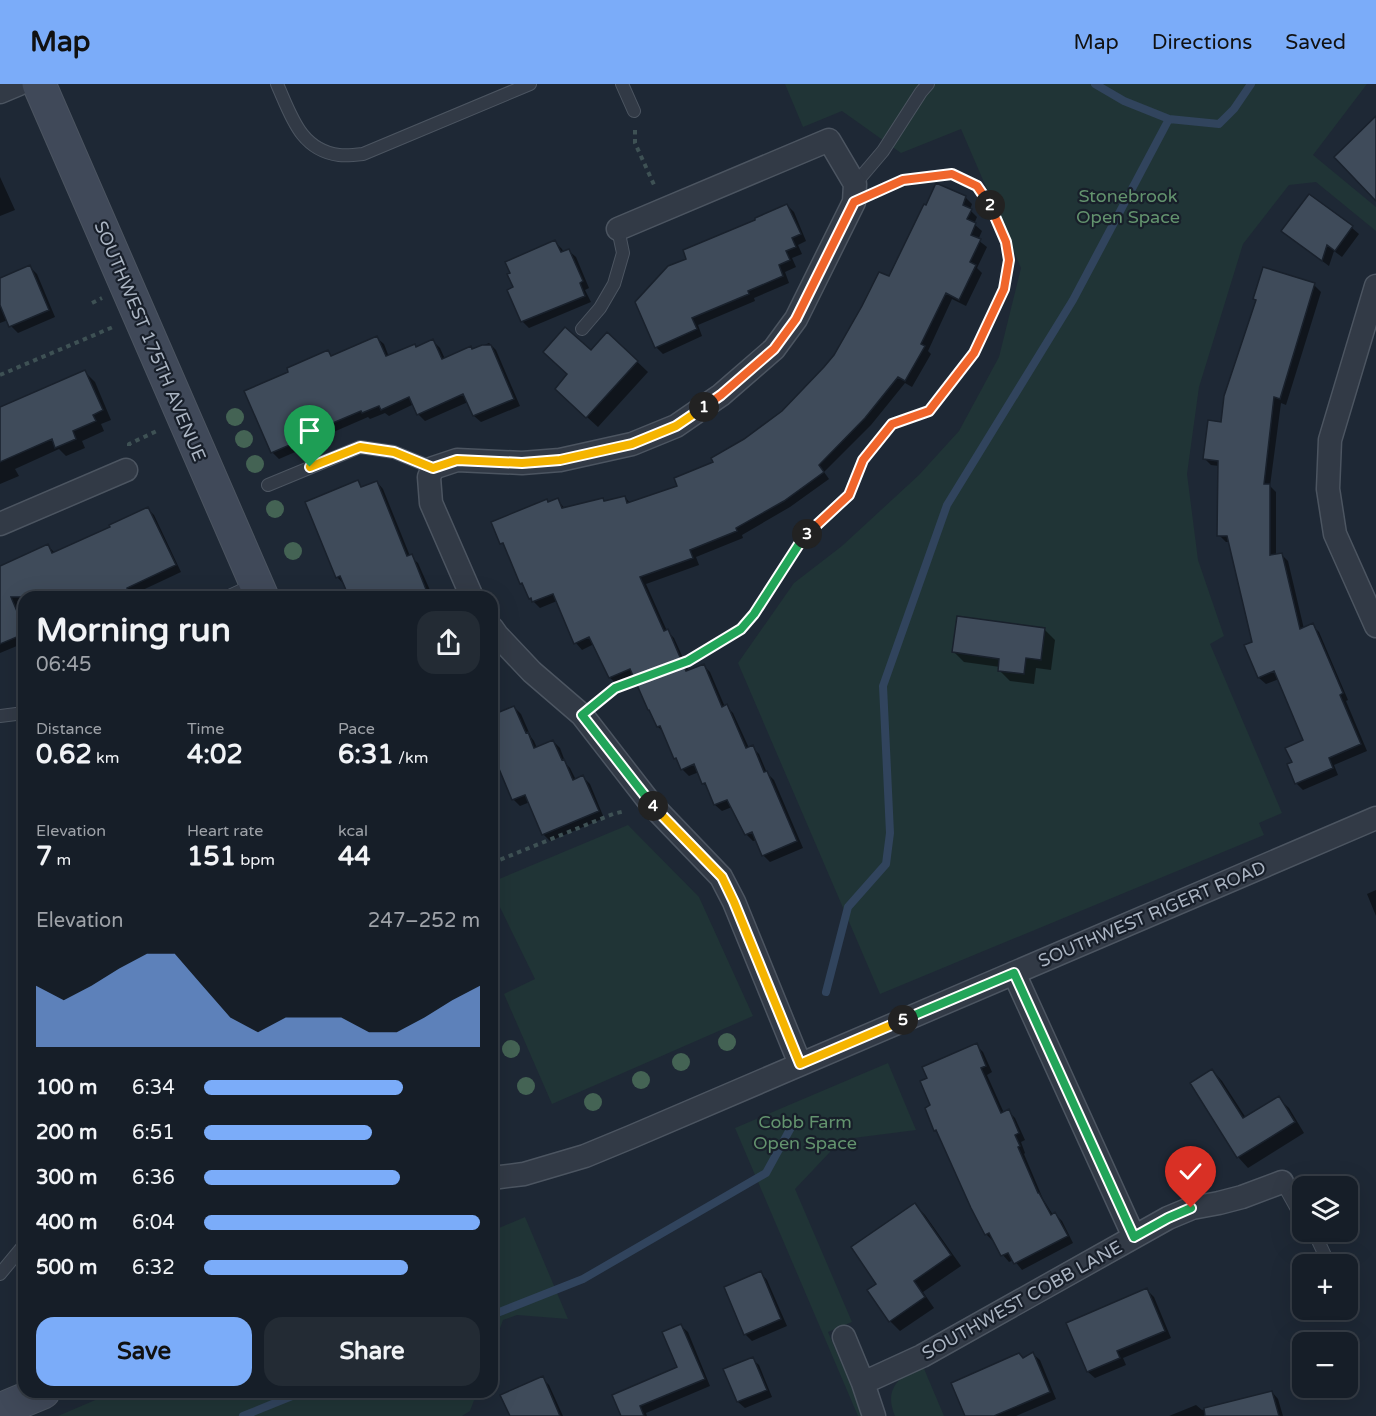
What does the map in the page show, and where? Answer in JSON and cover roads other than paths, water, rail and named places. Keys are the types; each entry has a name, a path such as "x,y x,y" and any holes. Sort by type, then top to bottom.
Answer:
{"main road":[{"name":"SOUTHWEST 175TH AVENUE","path":"39,84 184,419 248,591"},
{"path":"0,1410 29,1398"}],"street":[{"path":"0,92 19,84"},
{"path":"469,591 431,503 429,477 433,468 457,460 522,463 560,460 632,444 676,426 721,395 774,349 796,319 854,193 829,140 618,229"},
{"path":"1376,286 1330,440 1328,489 1335,534 1376,626"},
{"path":"0,524 126,470"},
{"path":"498,636 532,672 582,715 651,804 722,877 800,1064"},
{"name":"SOUTHWEST RIGERT ROAD","path":"498,1177 524,1174 585,1156 632,1137 1376,818"},
{"path":"1014,973 1134,1237"},
{"name":"SOUTHWEST COBB LANE","path":"863,1383 922,1356 1168,1218 1191,1208 1242,1197 1281,1182"},
{"path":"844,1337 874,1416"}],"lane":[{"path":"277,84 297,130 320,150 339,155 363,154 530,84"},
{"path":"622,84 634,111"},
{"path":"854,193 928,84"},
{"path":"582,329 600,308 614,284 623,253 618,229"},
{"path":"268,485 360,447 394,452 433,468"},
{"path":"0,716 18,714"},
{"path":"1281,1182 1292,1201"},
{"path":"0,1274 18,1252"}],"waterway":[{"path":"1095,84 1124,101 1169,119"},
{"path":"826,992 848,907 886,864 890,833 883,686 947,505 1073,300 1169,119 1219,124 1234,109 1251,84"},
{"path":"498,1313 583,1279 766,1173 794,1122"},
{"path":"243,1416 287,1398"}],"park label":[{"name":"Stonebrook Open Space","path":"1128,206"},
{"name":"Cobb Farm Open Space","path":"805,1132"}]}
